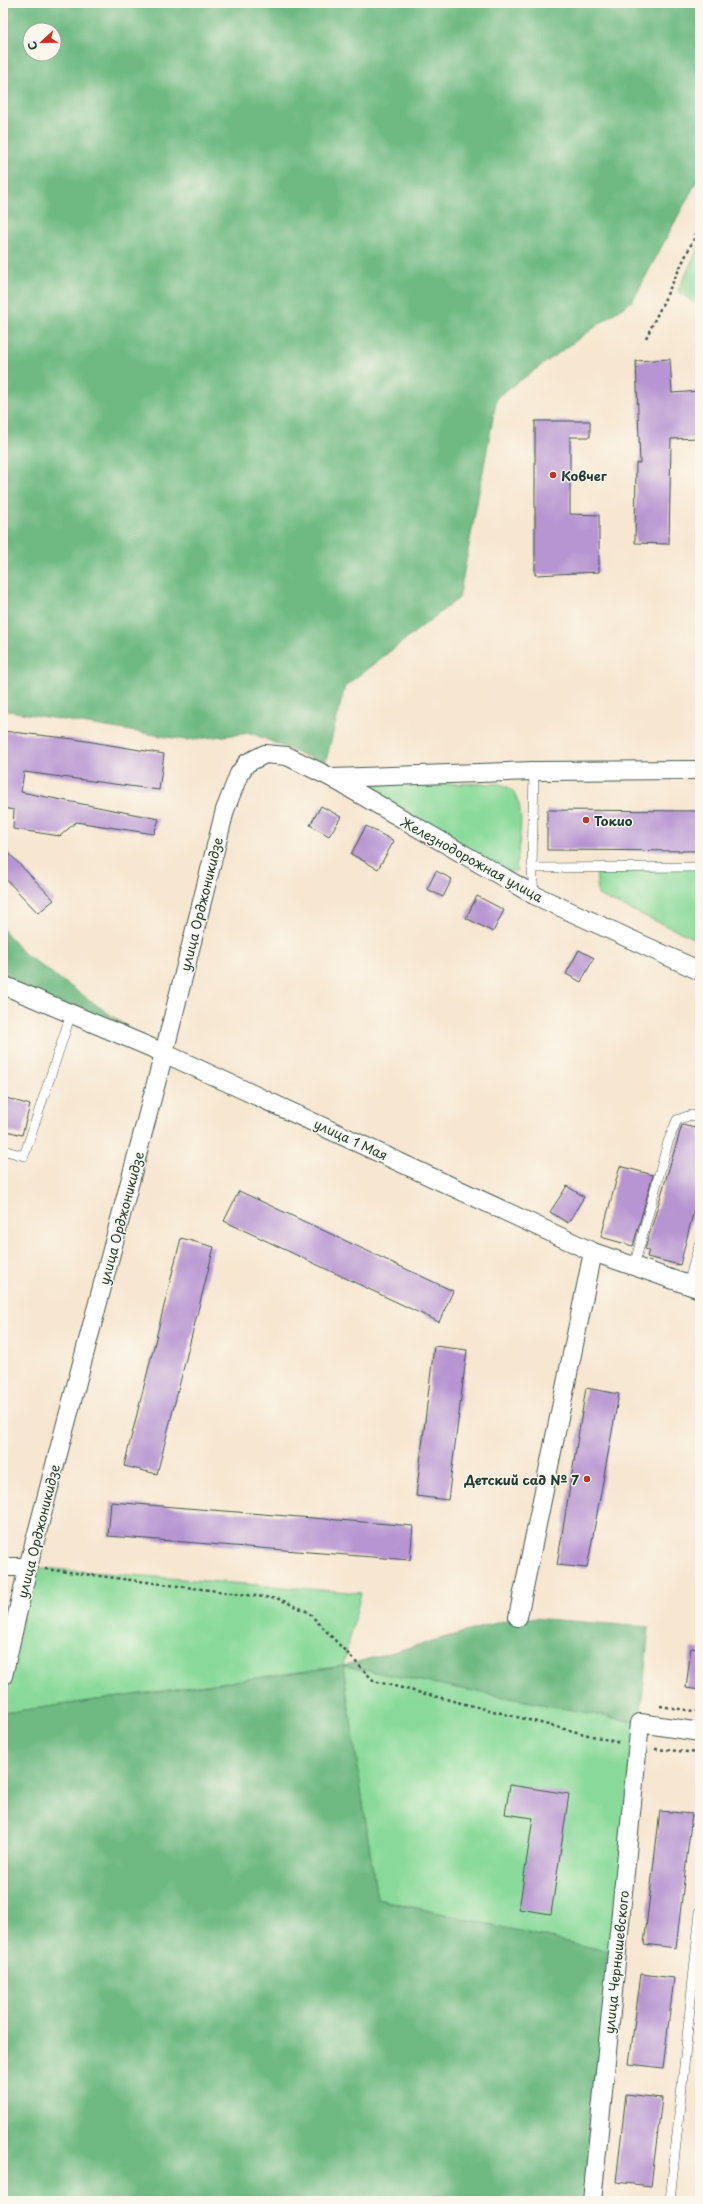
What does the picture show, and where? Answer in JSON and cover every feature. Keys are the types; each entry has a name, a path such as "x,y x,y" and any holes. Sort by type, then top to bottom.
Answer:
{"street":[{"name":"Железнодорожная улица","path":"247,762 265,754 287,756 332,778 534,895 700,971"},
{"name":"улица Орджоникидзе","path":"3,1676 28,1567 164,1053 225,810 239,774 247,762"},
{"path":"332,778 534,771 700,770"},
{"name":"улица 1 Мая","path":"3,985 164,1053 593,1252 694,1287"},
{"path":"518,1617 593,1252"},
{"path":"3,1567 28,1567"},
{"name":"улица Чернышевского","path":"592,2201 640,1723 700,1732"}],"lane":[{"path":"534,771 532,868 534,895"},
{"path":"532,868 700,867"},
{"path":"3,1150 24,1156 71,1014"},
{"path":"634,1266 668,1142 677,1120 691,1115 700,1117"},
{"path":"694,1287 700,1241"},
{"path":"670,2201 700,1912"}],"path":[{"path":"646,338 700,226"},
{"path":"28,1567 279,1599 308,1612 374,1681 638,1747 700,1753"},
{"path":"660,1706 700,1712"}],"green space":[{"path":"3,3 700,3 700,175 633,300 497,397 459,598 345,686 325,764 251,733 186,740 3,710"},
{"path":"700,244 700,307 678,291"},
{"path":"350,783 500,784 510,789 516,797 520,808 521,821 516,871 509,872"},
{"path":"700,867 700,941 598,895 596,868"},
{"path":"3,929 22,952 164,1053 3,985"},
{"path":"28,1567 361,1593 343,1666 3,1713 3,1676"},
{"path":"518,1617 649,1627 640,1723 343,1666"},
{"path":"343,1666 640,1723 616,1953 377,1899"},
{"path":"343,1666 377,1899 616,1953 592,2201 3,2201 3,1713"}],"building":[{"path":"670,359 672,393 700,391 700,438 671,439 669,544 635,543 636,463 640,463 636,361"},
{"name":"Ковчег","path":"535,421 590,421 590,437 570,437 570,514 599,515 599,572 535,575"},
{"path":"3,731 74,739 164,754 159,790 24,772 21,792 159,819 154,834 76,822 60,836 13,829 14,810 3,808"},
{"path":"321,806 341,817 329,836 310,825"},
{"path":"547,810 700,811 700,851 547,850"},
{"path":"366,826 394,841 378,869 351,854"},
{"path":"3,847 54,900 38,913 3,876"},
{"path":"436,871 452,879 443,897 427,889"},
{"path":"477,896 504,910 493,932 466,918"},
{"path":"579,950 594,958 581,982 566,974"},
{"path":"3,1097 30,1105 22,1135 3,1130"},
{"path":"682,1125 700,1129 700,1186 680,1265 647,1257 649,1250 645,1249"},
{"path":"620,1166 653,1175 633,1246 601,1237"},
{"path":"567,1186 584,1197 568,1223 550,1212"},
{"path":"239,1191 453,1291 439,1322 224,1221"},
{"path":"181,1238 214,1247 157,1474 124,1466"},
{"path":"434,1346 467,1350 448,1500 416,1496"},
{"name":"Детский сад № 7","path":"586,1388 619,1394 587,1568 557,1565"},
{"path":"111,1502 413,1526 410,1560 108,1536"},
{"path":"691,1648 700,1649 700,1690 686,1688"},
{"path":"510,1785 569,1794 551,1914 519,1909 533,1818 505,1814"},
{"path":"660,1811 692,1814 676,1948 644,1944"},
{"path":"641,1974 674,1978 663,2068 629,2064"},
{"path":"626,2094 662,2098 651,2186 616,2182"}],"place":[{"name":"Ковчег","path":"553,475"},
{"name":"Токио","path":"586,820"},
{"name":"Детский сад № 7","path":"587,1479"}]}
